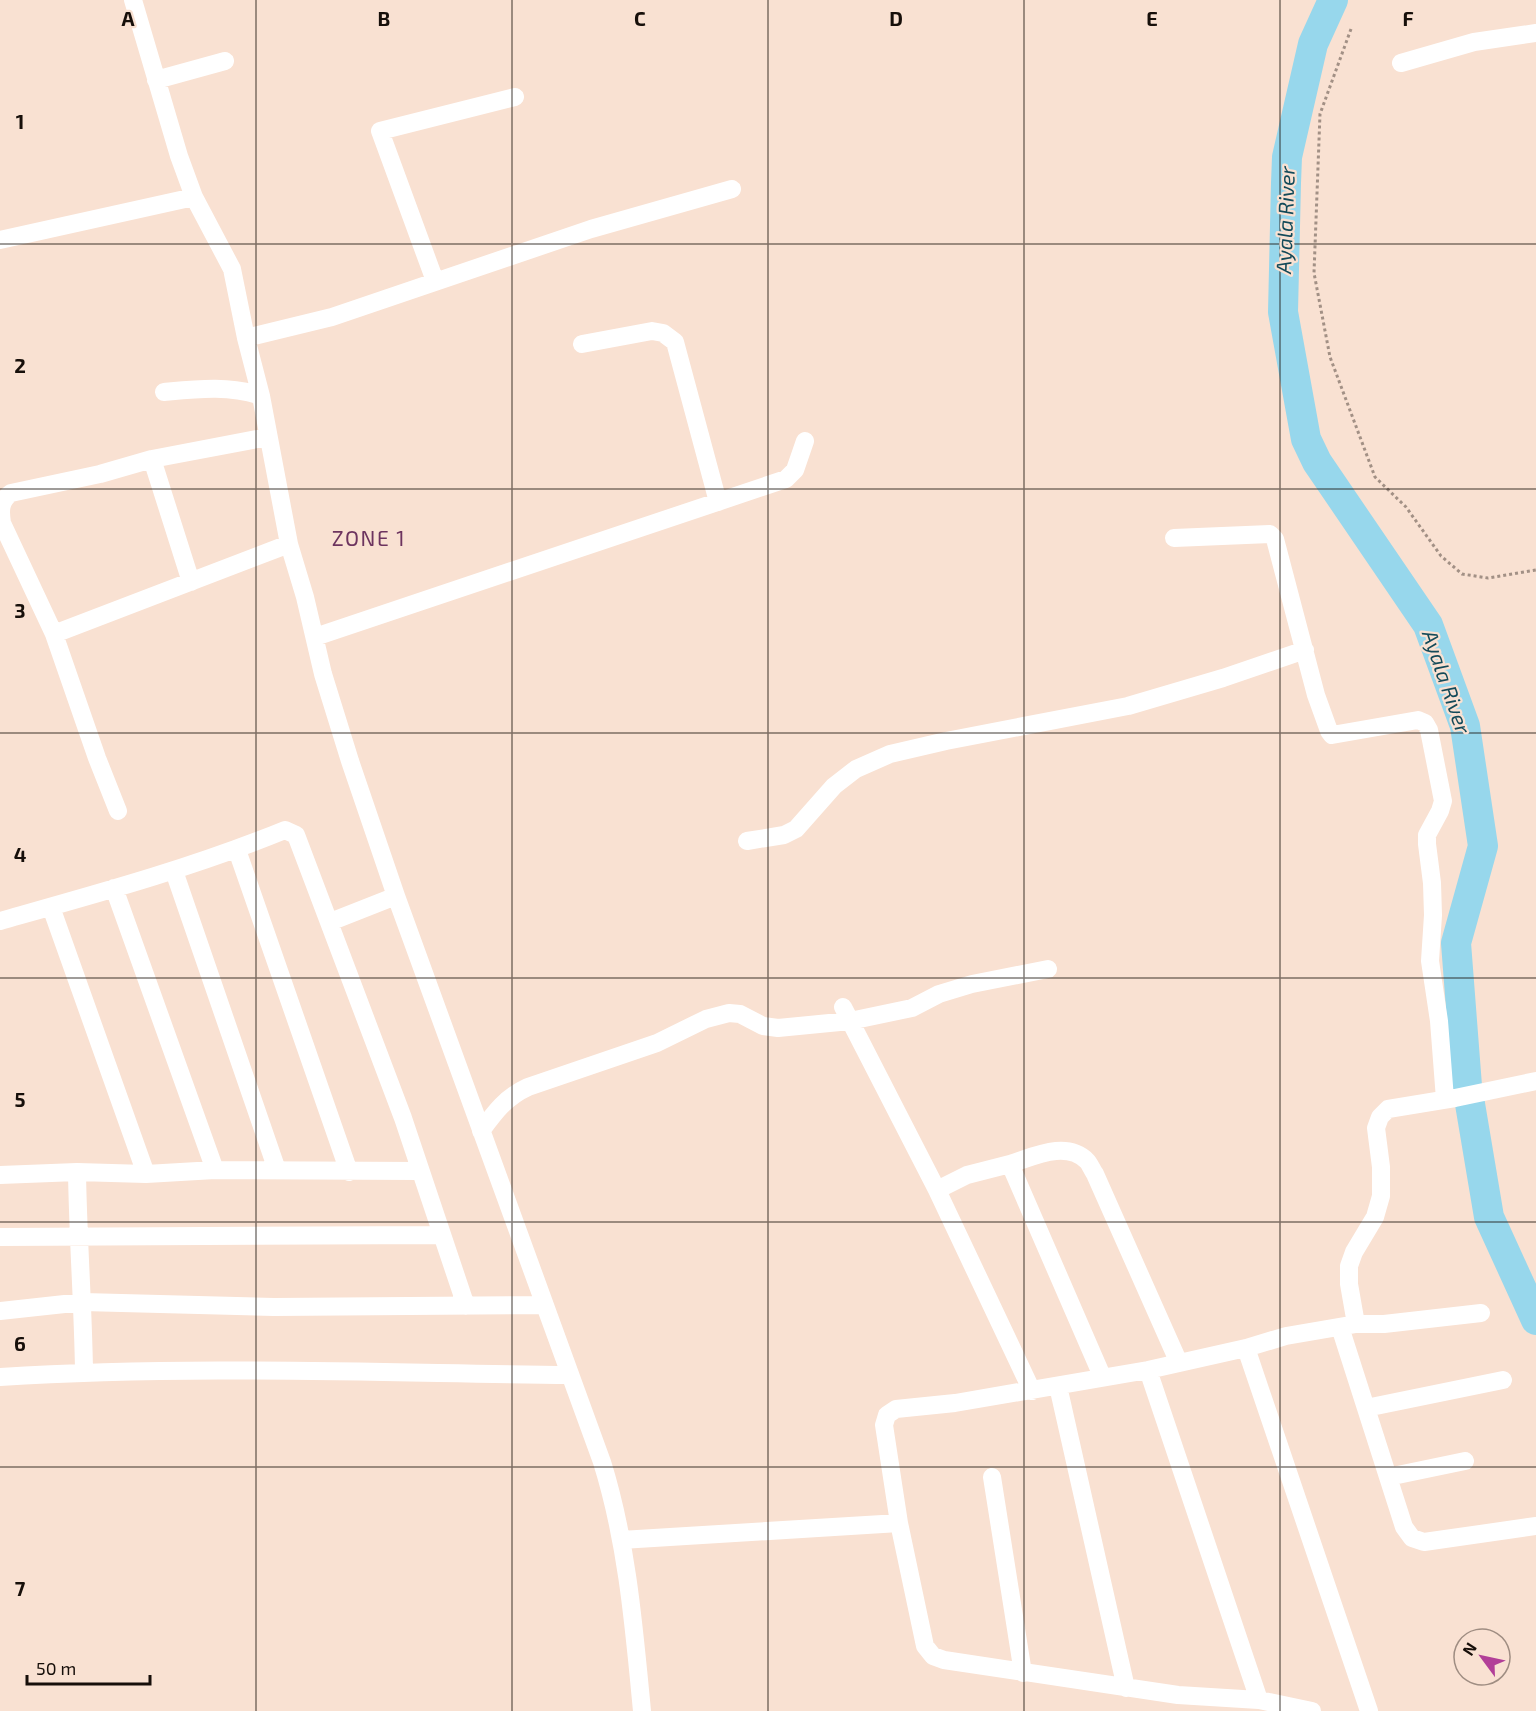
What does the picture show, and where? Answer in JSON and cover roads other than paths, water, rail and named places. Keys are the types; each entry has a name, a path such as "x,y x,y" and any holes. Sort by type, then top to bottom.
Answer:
{"street":[{"path":"133,0 179,156 194,197 232,269 261,396 289,544 323,674 350,761 396,896 614,1500 633,1617 642,1711"},
{"path":"1401,63 1474,42 1536,33"},
{"path":"156,80 225,61"},
{"path":"435,281 380,132 514,98"},
{"path":"246,338 332,317 591,229 732,189"},
{"path":"0,240 194,197"},
{"path":"582,344 652,331 663,333 675,342 717,502"},
{"path":"164,392 226,389 246,390 261,396"},
{"path":"118,812 54,634 2,523 1,504 4,498 11,493 100,474 152,459 268,437"},
{"path":"315,637 786,479 795,470 805,441"},
{"path":"152,459 191,582"},
{"path":"1174,538 1270,534 1275,539 1316,695 1332,735 1418,720 1425,723 1429,730 1443,801 1427,835 1433,915 1430,961 1450,1099"},
{"path":"54,634 289,544"},
{"path":"747,841 784,835 796,829 834,786 856,769 890,754 1128,706 1223,678 1305,650"},
{"path":"0,921 174,872 285,830 296,835 403,1118 466,1306"},
{"path":"237,850 349,1172"},
{"path":"174,872 277,1170"},
{"path":"114,888 215,1170"},
{"path":"330,922 396,896"},
{"path":"51,906 146,1174"},
{"path":"481,1131 513,1094 657,1043 706,1019 729,1013 740,1014 763,1026 778,1028 847,1014 912,1008 939,994 972,984 1048,969"},
{"path":"847,1014 937,1190 1032,1391"},
{"path":"1536,1080 1450,1099 1388,1109 1380,1117 1376,1128 1381,1167 1381,1196 1375,1216 1354,1252 1349,1266 1348,1325 1366,1408 1404,1527 1412,1538 1424,1542 1536,1526"},
{"path":"937,1190 967,1175 1055,1150 1070,1152 1087,1161 1095,1174 1179,1363"},
{"path":"1010,1164 1102,1376"},
{"path":"0,1175 77,1172 146,1174 215,1170 420,1171"},
{"path":"77,1172 84,1371"},
{"path":"0,1237 442,1235"},
{"path":"0,1311 83,1302 274,1307 543,1305"},
{"path":"1312,1711 1259,1700 1178,1695 1126,1688 944,1660 933,1656 925,1646 899,1523 884,1425 887,1415 896,1409 955,1403 1032,1391 1102,1376 1148,1370 1246,1348 1286,1336 1348,1325 1384,1324 1481,1313"},
{"path":"1246,1348 1369,1711"},
{"path":"0,1377 84,1371 214,1370 570,1375"},
{"path":"1148,1370 1259,1700"},
{"path":"1366,1408 1503,1380"},
{"path":"1058,1386 1126,1688"},
{"path":"1388,1477 1465,1461"},
{"path":"992,1478 1023,1673"},
{"path":"621,1540 899,1523"}],"waterway":[{"name":"Ayala River","path":"1333,0 1313,44 1287,157 1283,312 1306,439 1317,462 1428,625 1465,726 1483,846 1456,943 1467,1086 1489,1217 1536,1320"}],"district":[{"name":"ZONE 1","path":"369,539"}]}
